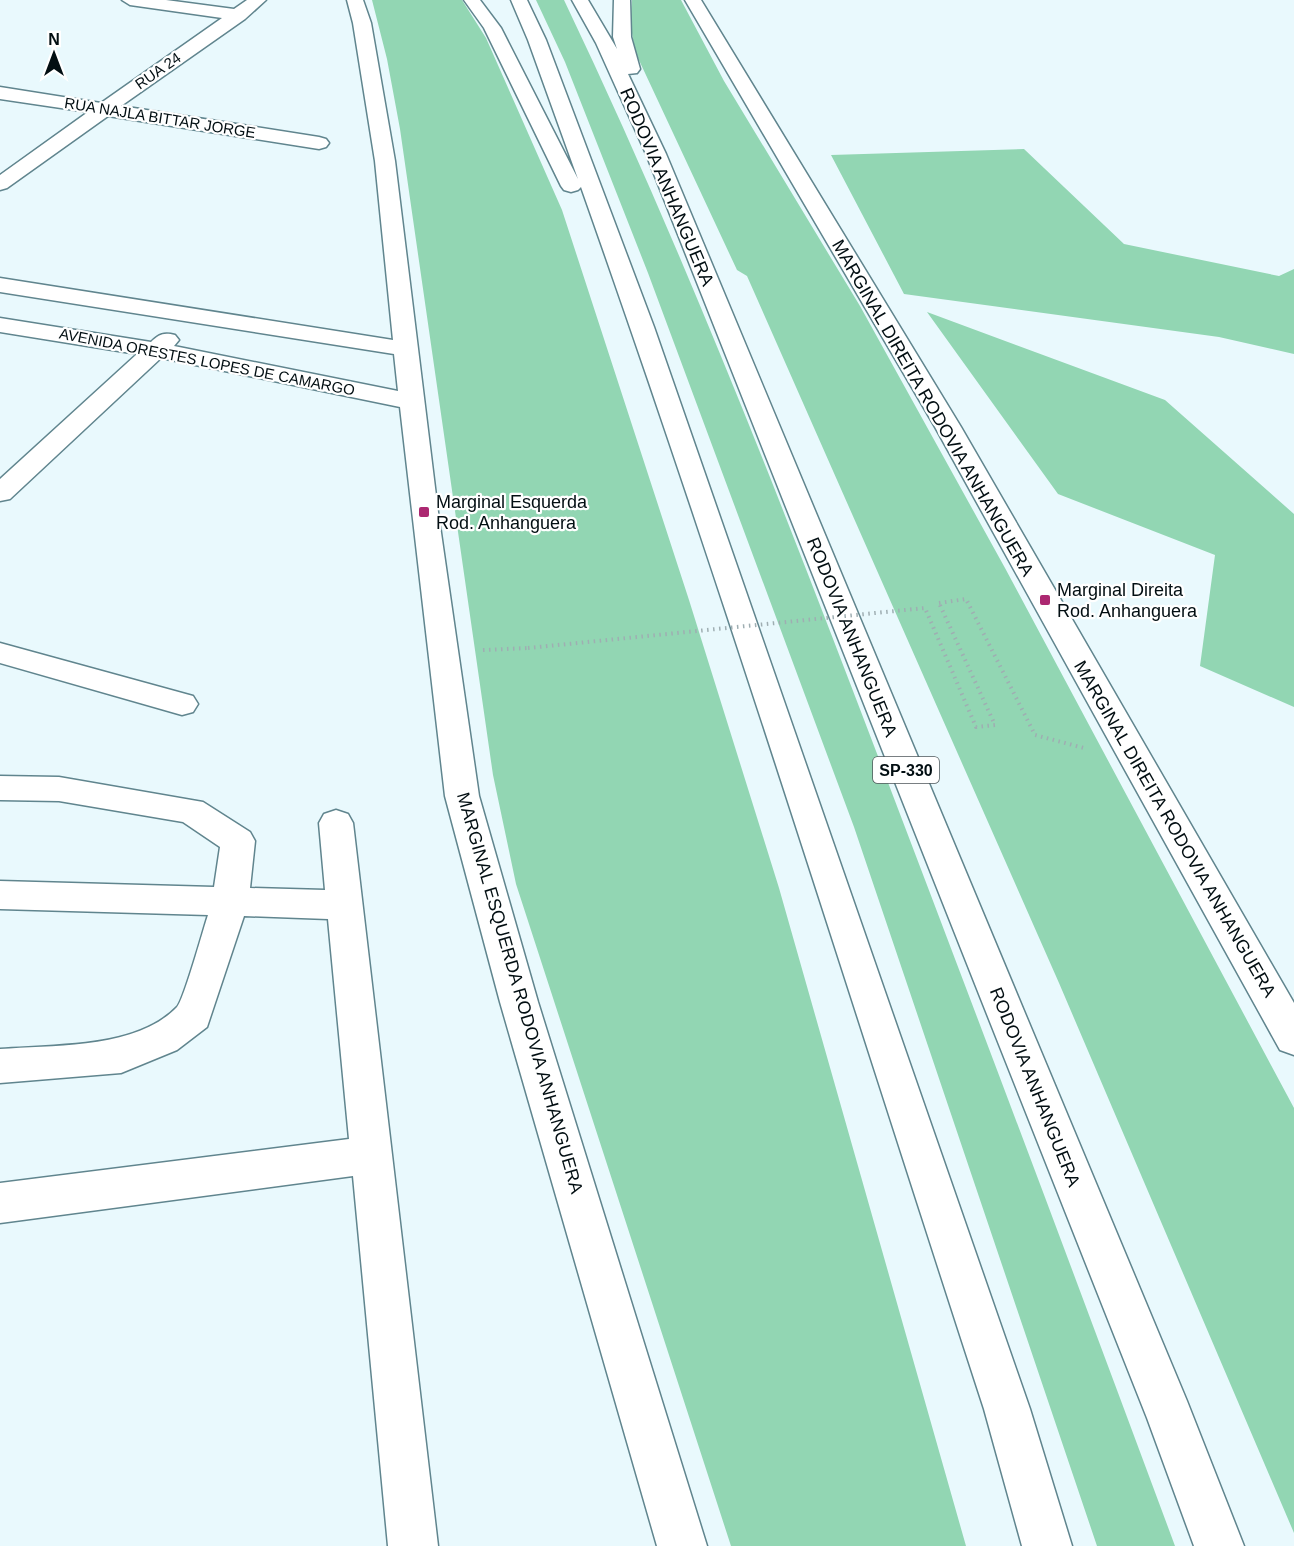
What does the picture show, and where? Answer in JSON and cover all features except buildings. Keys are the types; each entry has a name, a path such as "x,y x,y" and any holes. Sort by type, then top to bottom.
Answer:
{"main road":[{"path":"129,0 239,15"},
{"name":"RUA 24","path":"0,184 102,109 258,0"},
{"name":"MARGINAL ESQUERDA RODOVIA ANHANGUERA","path":"355,0 362,23 385,161 414,402 424,512 462,796 519,1002 682,1546"},
{"path":"472,0 492,28 642,327"},
{"path":"519,0 537,40 642,327 1007,1409 1047,1546"},
{"name":"RODOVIA ANHANGUERA","path":"580,0 605,43 656,154 1170,1418 1219,1546"},
{"path":"622,0 622,38 656,154"},
{"name":"MARGINAL DIREITA RODOVIA ANHANGUERA","path":"693,0 948,427 1135,761 1294,1038"},
{"name":"RUA NAJLA BITTAR JORGE","path":"0,93 319,143"},
{"path":"0,285 407,349"},
{"path":"0,493 195,315"},
{"name":"AVENIDA ORESTES LOPES DE CAMARGO","path":"0,325 156,350 414,402"},
{"path":"0,653 182,704"},
{"path":"0,788 59,789 191,811 238,841 230,902 194,1016 163,1038 121,1056 0,1066"},
{"path":"336,823 413,1546"},
{"path":"0,895 344,905"},
{"path":"0,1203 370,1155"}],"path":[{"path":"528,648 925,608 976,727 994,725 939,603 966,599 1035,735 1135,761"}],"green space":[{"path":"372,0 462,0 486,38 562,210 689,600 779,888 966,1546 731,1546 516,884 493,775 400,129 387,59"},
{"path":"536,0 564,0 692,286 809,577 884,772 1175,1546 1097,1546 854,827 648,273 565,62"},
{"path":"632,0 681,0 724,81 860,306 1005,568 1294,1108 1294,1533 1059,983 747,276 737,270 638,58 632,29"},
{"path":"1024,149 1124,244 1279,276 1294,269 1294,354 1219,337 904,294 831,155"},
{"path":"927,312 1165,400 1294,514 1294,707 1200,666 1215,555 1058,494"}],"place":[{"name":"Marginal Esquerda Rod. Anhanguera","path":"424,512"},
{"name":"Marginal Direita Rod. Anhanguera","path":"1045,600"}]}
